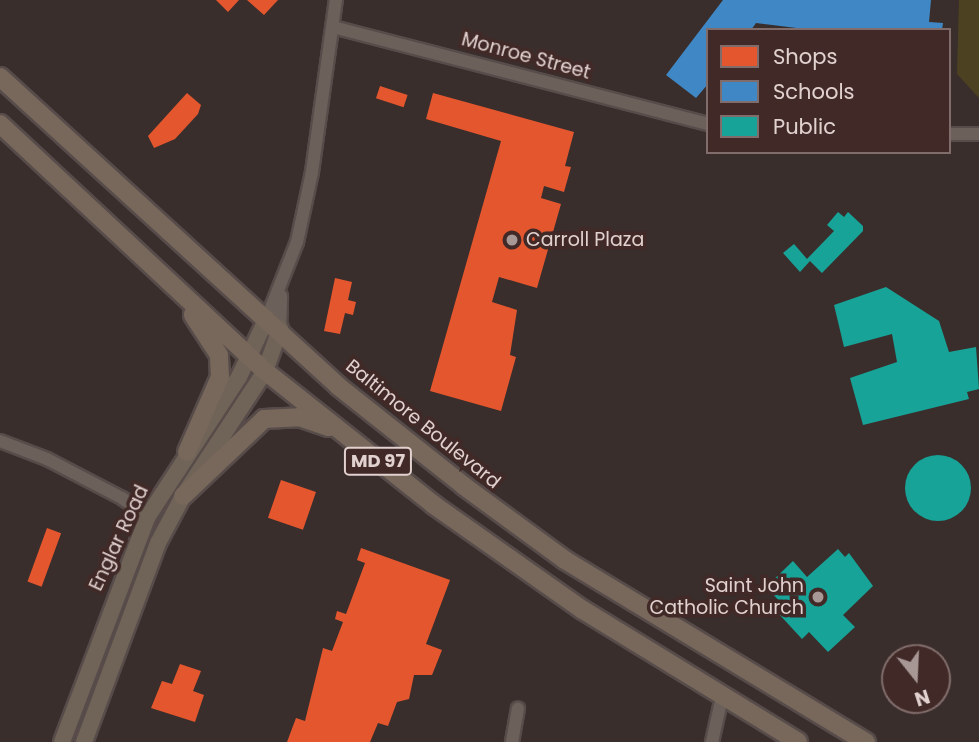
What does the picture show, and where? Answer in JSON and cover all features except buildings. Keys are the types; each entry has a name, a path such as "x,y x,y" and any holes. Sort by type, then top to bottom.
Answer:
{"highway":[{"name":"Baltimore Boulevard","path":"0,77 381,421 565,560 866,742"},
{"name":"MD 97","path":"0,124 265,372 353,441 492,548 722,697 798,742"},
{"path":"162,273 205,330 220,361 212,402 187,452"},
{"path":"183,496 264,419 299,417 353,441"}],"main road":[{"name":"Englar Road","path":"62,742 148,516 249,357 274,324"},
{"name":"Englar Road","path":"84,742 158,543 183,496 265,372 274,324"}],"street":[{"name":"Englar Road","path":"274,324 313,172 336,0"},
{"name":"Monroe Street","path":"333,27 706,123"},
{"path":"951,134 979,134"},
{"path":"0,441 111,492 148,516"},
{"path":"712,742 722,697"},
{"path":"512,742 518,709"}],"shaded area":[{"path":"959,0 979,0 979,98 957,74"}],"place":[{"name":"Carroll Plaza","path":"512,240"},
{"name":"Saint John Catholic Church","path":"818,597"}]}
